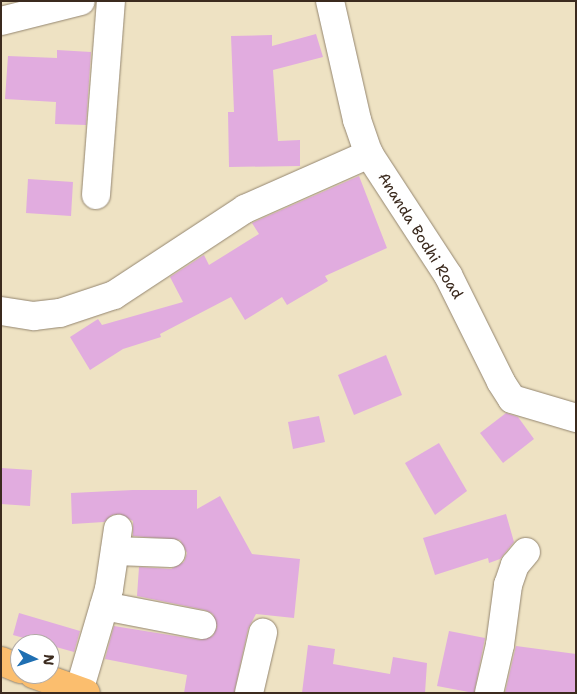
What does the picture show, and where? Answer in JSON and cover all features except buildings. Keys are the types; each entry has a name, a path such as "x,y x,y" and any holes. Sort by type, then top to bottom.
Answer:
{"main road":[{"path":"60,684 82,692"}],"street":[{"path":"1,22 81,1"},
{"path":"96,195 111,1"},
{"name":"Ananda Bodhi Road","path":"330,1 357,120 369,154 448,275 512,399 576,418"},
{"path":"1,311 34,316 60,313 114,295 245,209 369,154"},
{"path":"82,692 104,606 116,540 171,553"},
{"path":"489,693 500,645 508,585 515,566 526,552"},
{"path":"104,606 202,625"},
{"path":"249,693 263,634"}]}
